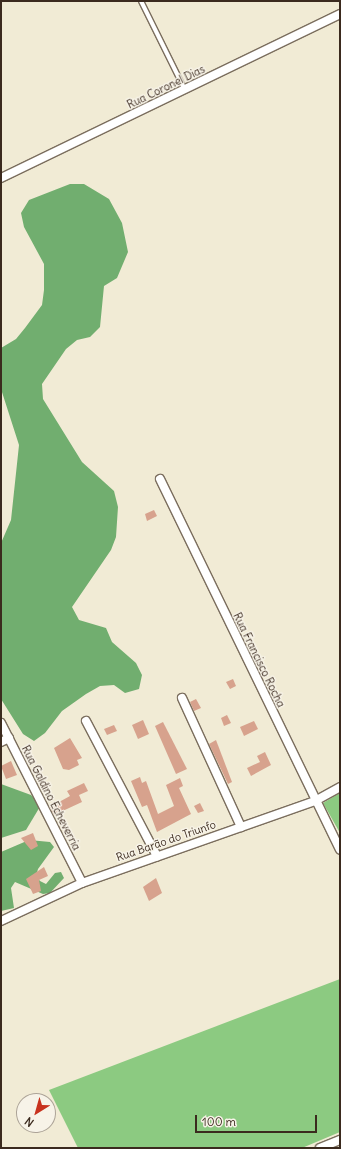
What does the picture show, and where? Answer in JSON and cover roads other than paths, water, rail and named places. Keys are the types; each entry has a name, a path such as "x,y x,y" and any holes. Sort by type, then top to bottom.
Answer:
{"street":[{"name":"Rua Coronel Dias","path":"1,178 185,91 340,14"},
{"name":"Rua Francisco Rocha","path":"160,479 340,850"},
{"path":"182,698 241,827"},
{"path":"86,721 157,856"},
{"name":"Rua Galdino Echeverria","path":"1,723 5,740 82,883"},
{"name":"Rua Barão do Triunfo","path":"1,921 82,883 315,801 340,787"},
{"path":"320,1148 340,1140"}],"lane":[{"path":"141,1 185,91"}]}
